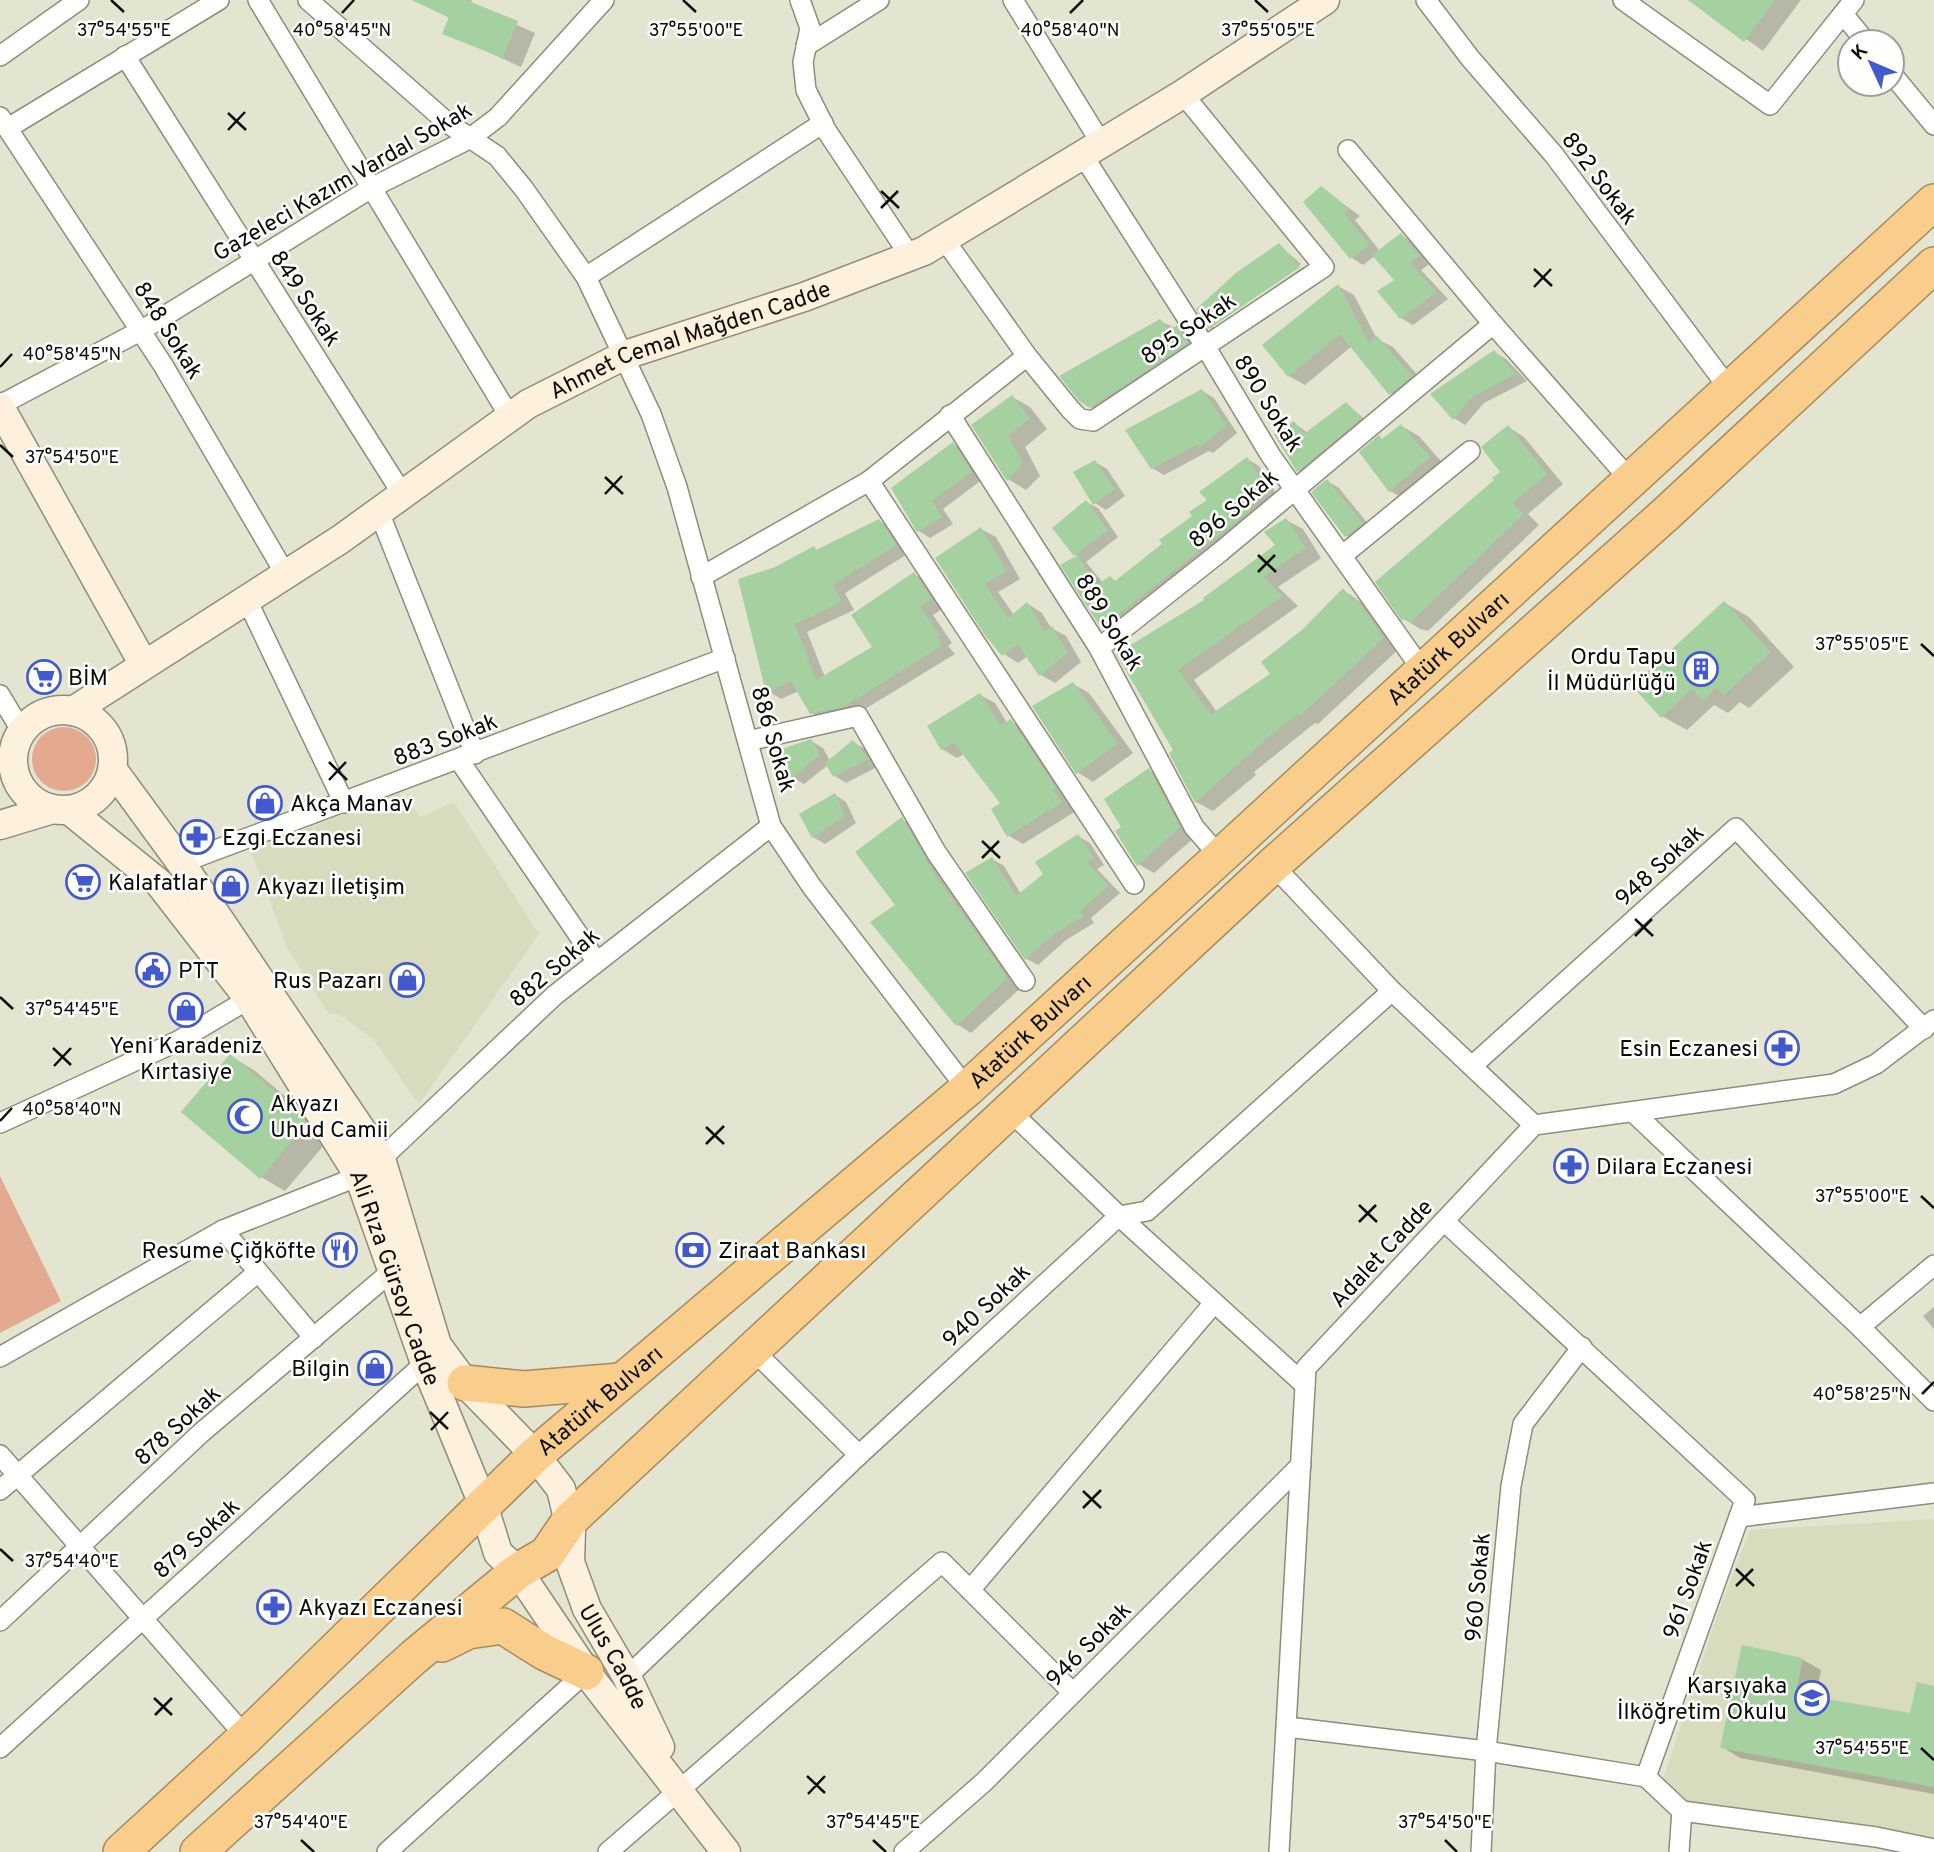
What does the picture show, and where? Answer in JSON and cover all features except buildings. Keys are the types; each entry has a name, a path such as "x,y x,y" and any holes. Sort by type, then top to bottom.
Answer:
{"highway":[{"name":"Atatürk Bulvarı","path":"121,1852 246,1737 535,1455 967,1089 1934,202"},
{"name":"Atatürk Bulvarı","path":"198,1852 414,1657 518,1571 547,1553 570,1520 1011,1112 1273,865 1667,513 1934,265"},
{"path":"465,1384 524,1389 620,1381"},
{"path":"414,1657 468,1631 503,1626 544,1652 586,1672"}],"main road":[{"name":"Ahmet Cemal Mağden Cadde","path":"73,711 286,575 379,512 528,404 625,355 804,297 910,256 944,239 1183,94 1325,0"},
{"path":"0,406 144,665"},
{"path":"0,825 61,809 97,797 113,770 113,754 100,726 73,711 44,714 12,749 18,781 26,794 61,809"},
{"name":"Ali Rıza Gürsoy Cadde","path":"113,770 181,863 370,1168 437,1345 465,1384 535,1455 561,1489 570,1520"},
{"name":"Ali Rıza Gürsoy Cadde","path":"61,809 159,883 249,999 370,1168 392,1271 425,1363 483,1504 498,1553 518,1571"},
{"name":"Ulus Cadde","path":"570,1520 570,1562 587,1609 627,1677 679,1788"},
{"name":"Ulus Cadde","path":"518,1571 586,1672 728,1852"}],"street":[{"path":"0,56 79,0"},
{"path":"4,122 125,56 219,0"},
{"path":"258,0 510,417"},
{"name":"886 Sokak","path":"308,0 469,139 496,156 524,188 586,278 652,414 677,487 771,826 812,887 967,1089"},
{"name":"Gazeleci Kazım Vardal Sokak","path":"0,406 142,330 373,187 469,139 498,117 604,0"},
{"path":"800,0 810,28 803,62 806,90 822,123 910,256"},
{"path":"806,46 878,0"},
{"name":"890 Sokak","path":"1013,0 1091,149 1205,346 1295,489 1423,671"},
{"name":"892 Sokak","path":"1426,0 1470,58 1554,155 1730,390"},
{"path":"1623,0 1770,105 1849,7 1859,28"},
{"name":"849 Sokak","path":"125,56 403,495"},
{"path":"1906,91 1934,125"},
{"name":"895 Sokak","path":"944,239 1027,356 1070,409 1080,419 1093,421 1324,267 1183,94"},
{"name":"848 Sokak","path":"4,122 142,330 286,575"},
{"path":"586,278 822,123"},
{"path":"1348,150 1493,324 1631,481"},
{"name":"896 Sokak","path":"1099,648 1493,324"},
{"path":"701,577 869,481 1027,356"},
{"name":"889 Sokak","path":"950,415 1099,648 1194,827 1221,858"},
{"path":"1343,555 1470,451"},
{"path":"869,481 1133,884"},
{"path":"379,512 467,757 597,962"},
{"path":"247,600 344,803"},
{"name":"883 Sokak","path":"181,863 725,658"},
{"path":"0,695 12,749"},
{"path":"748,741 858,716 936,852 1025,981"},
{"name":"882 Sokak","path":"370,1168 555,995 771,826"},
{"name":"948 Sokak","path":"1472,1066 1736,828 1929,1024"},
{"path":"1273,865 1392,991 1534,1125 1834,1084 1876,1064 1929,1024"},
{"name":"940 Sokak","path":"627,1677 859,1455 1119,1216 1147,1211 1392,991"},
{"path":"0,1123 177,1041 249,999"},
{"path":"1011,1112 1119,1216 1306,1385"},
{"path":"1633,1112 1860,1327 1934,1401"},
{"name":"Adalet Cadde","path":"1279,1852 1306,1368 1534,1125"},
{"path":"0,1357 223,1230 370,1168"},
{"path":"1444,1221 1745,1500 1739,1517 1934,1493"},
{"path":"223,1230 314,1338"},
{"path":"1860,1327 1934,1265"},
{"name":"878 Sokak","path":"0,1621 201,1433 392,1271"},
{"path":"0,1490 258,1272"},
{"path":"970,1590 1214,1303"},
{"name":"960 Sokak","path":"1481,1852 1486,1751 1511,1486 1523,1424 1582,1347"},
{"path":"752,1349 859,1455"},
{"name":"879 Sokak","path":"0,1748 425,1363"},
{"path":"0,1455 246,1737"},
{"name":"946 Sokak","path":"904,1852 984,1782 1301,1465"},
{"name":"961 Sokak","path":"1646,1777 1739,1517"},
{"path":"608,1852 942,1562 1073,1693"},
{"path":"387,1852 586,1672"},
{"path":"1287,1727 1486,1751 1646,1777 1682,1811 1876,1844 1934,1849"},
{"path":"1679,1852 1682,1811"}],"shaded area":[{"path":"64,727 76,729 87,736 94,747 94,771 87,782 76,789 64,791 52,789 41,782 34,771 32,759 34,747 41,736 52,729"},
{"name":"Rus Pazarı","path":"399,793 421,817 454,802 539,934 419,1104 373,1039 340,1015 328,1013 287,947 251,852"},
{"path":"0,1176 61,1301 0,1333"},
{"name":"Karşıyaka İlköğretim Okulu","path":"1934,1519 1934,1842 1680,1804 1662,1783 1718,1613 1750,1530"}],"place":[{"name":"Ordu Tapu İl Müdürlüğü","path":"1701,669"},
{"name":"BİM","path":"44,677"},
{"name":"Akça Manav","path":"265,803"},
{"name":"Ezgi Eczanesi","path":"197,837"},
{"name":"Kalafatlar","path":"83,882"},
{"name":"Akyazı İletişim","path":"231,886"},
{"name":"PTT","path":"153,970"},
{"name":"Rus Pazarı","path":"407,980"},
{"name":"Yeni Karadeniz Kırtasiye","path":"186,1010"},
{"name":"Esin Eczanesi","path":"1782,1048"},
{"name":"Akyazı Uhud Camii","path":"245,1116"},
{"name":"Dilara Eczanesi","path":"1571,1166"},
{"name":"Resume Çiğköfte","path":"340,1250"},
{"name":"Ziraat Bankası","path":"693,1250"},
{"name":"Bilgin","path":"375,1368"},
{"name":"Akyazı Eczanesi","path":"274,1607"},
{"name":"Karşıyaka İlköğretim Okulu","path":"1812,1698"}]}
